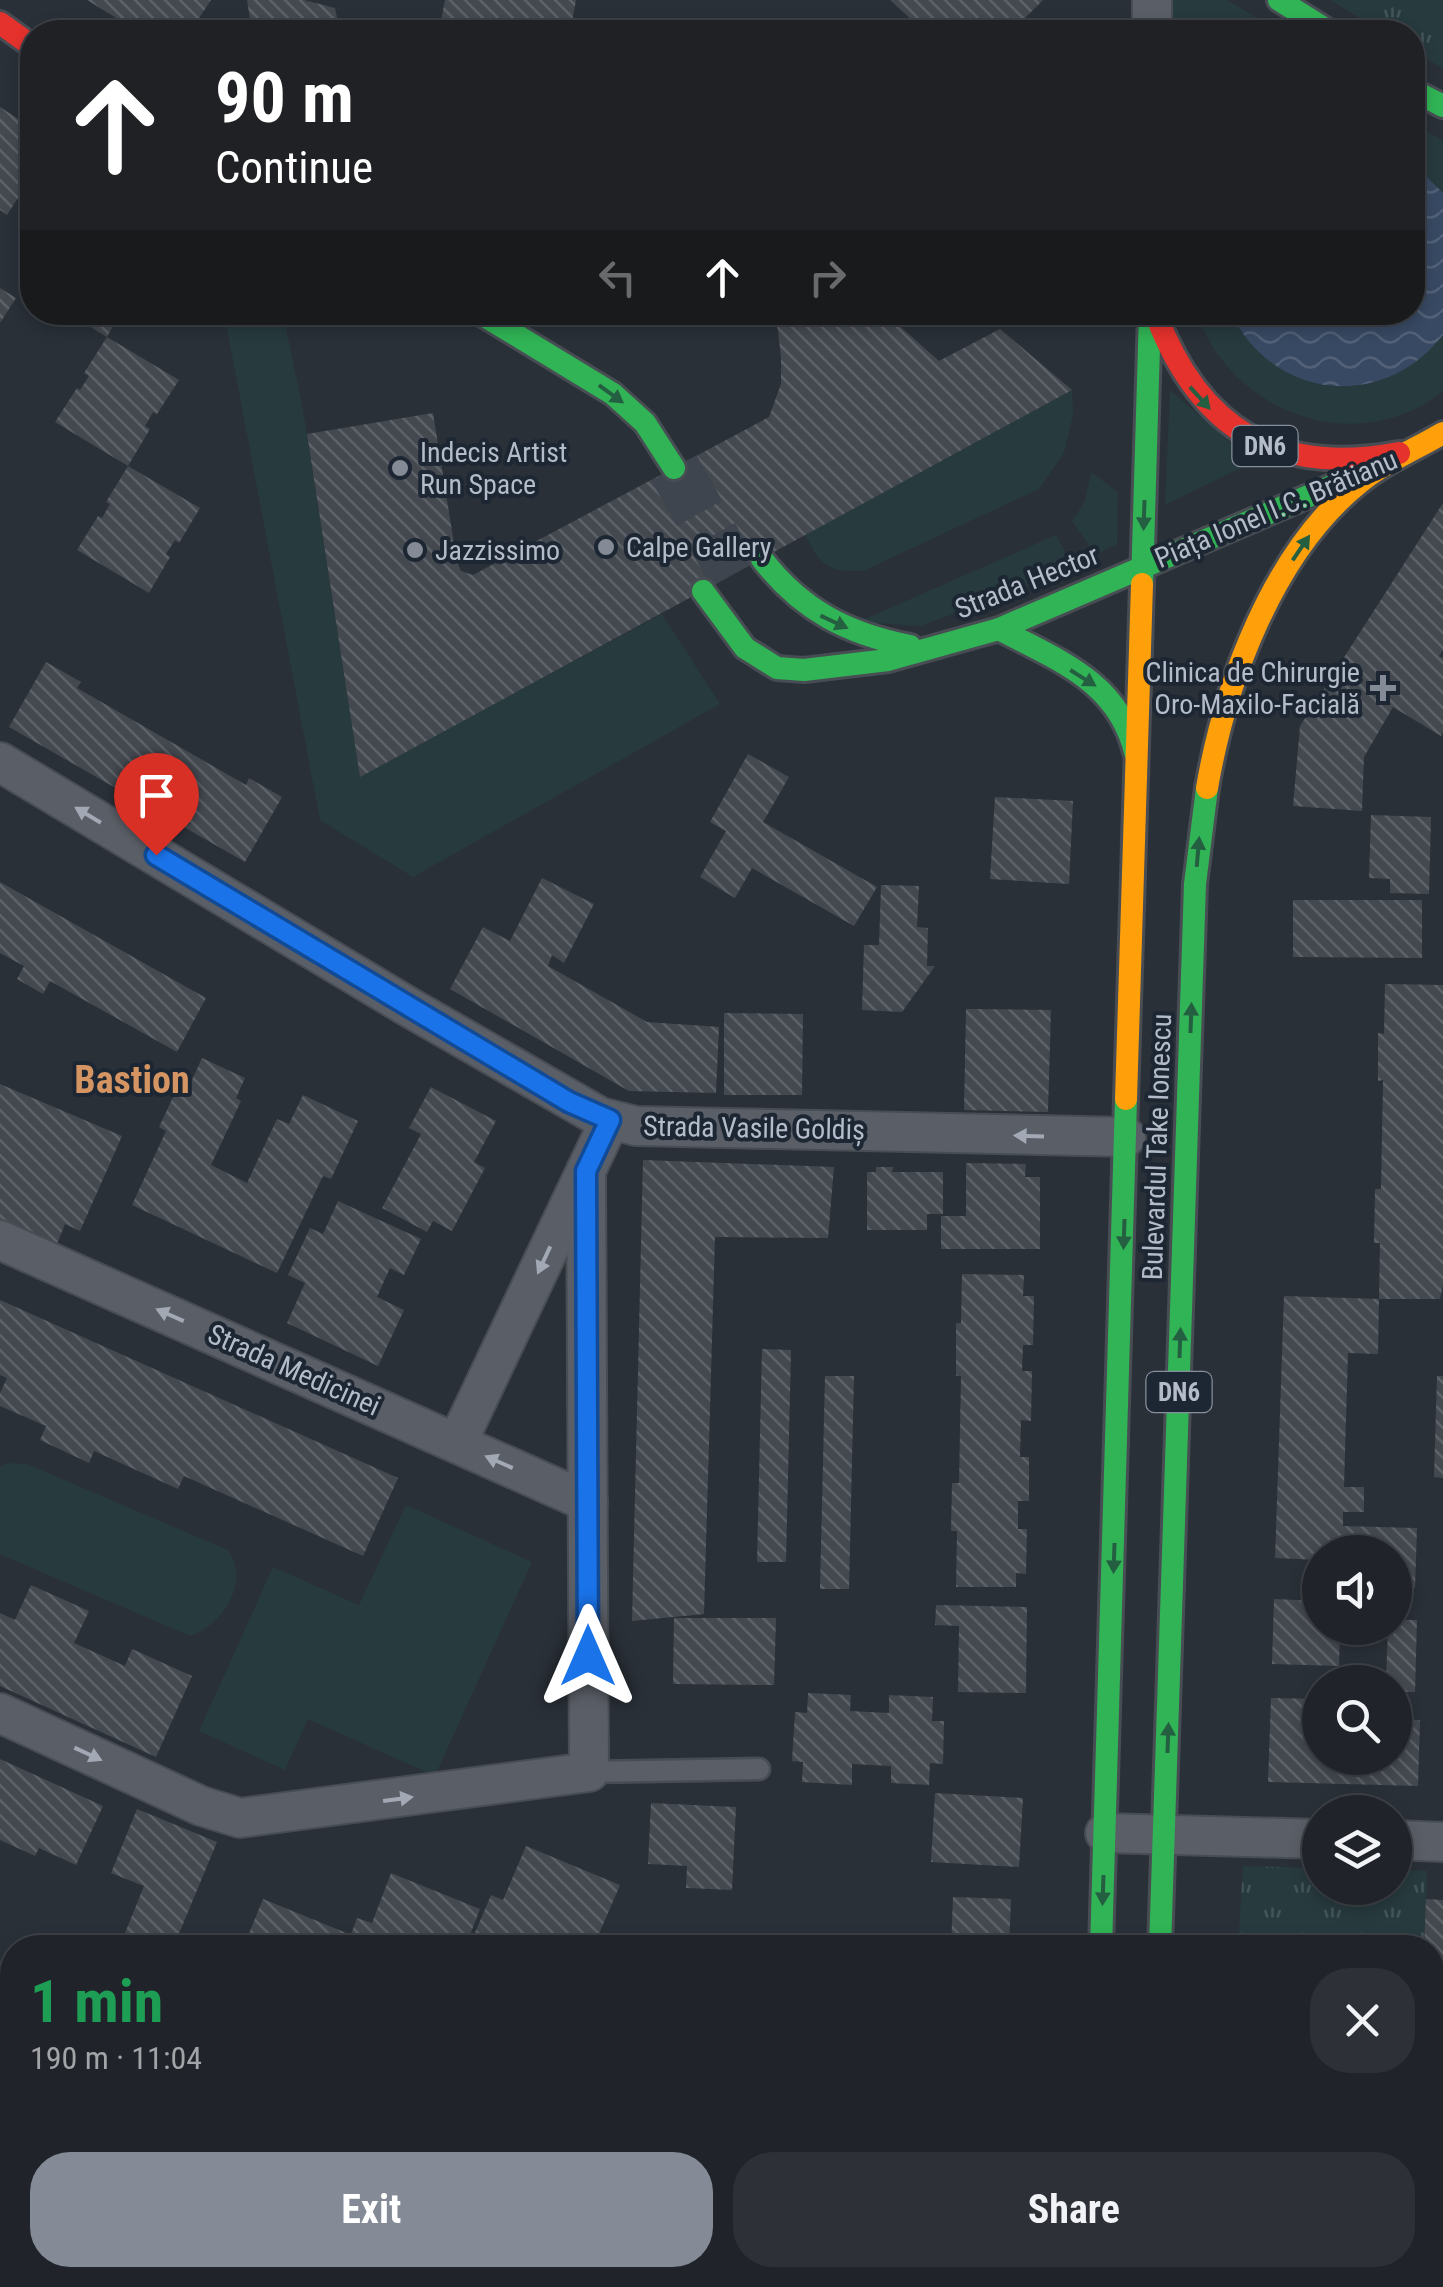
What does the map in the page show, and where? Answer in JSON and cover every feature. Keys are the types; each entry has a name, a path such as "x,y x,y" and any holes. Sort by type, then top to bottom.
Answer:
{"main road":[{"path":"1279,0 1311,20"},
{"path":"500,325 595,410"},
{"path":"501,325 613,394 645,423 674,468"},
{"path":"502,325 609,366"},
{"name":"Piața Ionel I.C. Brătianu","path":"1152,325 1142,567 1437,437"},
{"name":"Piața Ionel I.C. Brătianu","path":"1158,325 1191,389 1228,425 1257,442 1306,459 1340,462 1374,459 1437,437"},
{"name":"Bulevardul Take Ionescu","path":"1160,1935 1195,884 1210,754 1253,629 1301,548 1360,482 1437,437"},
{"name":"Strada Hector","path":"762,559 798,602 829,621 892,643 932,650"},
{"name":"Bulevardul Take Ionescu","path":"1101,1935 1142,567"},
{"name":"Strada Hector","path":"704,590 745,648 777,668 804,670 888,660 932,650 999,629 1142,567"},
{"path":"999,629 1084,677 1113,700 1134,736 1136,782"},
{"name":"Strada Hector","path":"808,647 848,663"}],"street":[{"name":"Strada Vasile Goldiș","path":"0,762 553,1092 610,1120 636,1126 1126,1137"},
{"path":"458,1443 610,1120"},
{"path":"0,1712 201,1806 240,1818 589,1772 586,1171"},
{"name":"Strada Medicinei","path":"0,1240 588,1502"},
{"path":"1105,1834 1302,1839"},
{"path":"1412,1841 1443,1842"}],"lane":[{"path":"589,1772 759,1769"}],"green space":[{"path":"1173,0 1227,0 1261,20 1161,20 1161,13"},
{"path":"1331,0 1443,0 1443,68 1425,58 1425,20 1363,20"},
{"path":"1425,130 1443,141 1443,193 1425,175"},
{"path":"226,325 285,325 303,410 360,776 662,614 720,704 413,877 320,820"},
{"path":"1203,325 1239,325 1275,364 1302,378 1331,386 1360,385 1389,376 1417,360 1443,335 1443,391 1409,412 1373,422 1337,423 1300,415 1267,400 1237,377 1214,348"},
{"path":"1072,390 1073,415 1064,453 1039,489 863,571 826,565 805,535"},
{"path":"1170,390 1253,462 1165,505"},
{"path":"1091,472 1118,492 1117,544 1096,555 1072,521 1085,501"},
{"path":"1056,535 1074,568 921,626 858,622"},
{"path":"7,1463 27,1464 228,1550 236,1576 230,1601 213,1623 190,1636 0,1554 0,1467"},
{"path":"406,1505 532,1562 435,1776 308,1719 285,1770 199,1731 273,1567 359,1605"},
{"path":"1243,1866 1302,1868 1302,1905 1412,1905 1412,1871 1427,1871 1424,1935 1239,1935"}],"water":[{"path":"1425,175 1443,193 1443,335 1418,360 1390,376 1361,385 1330,386 1273,364 1239,325 1425,325"}],"building":[{"path":"87,0 211,0 198,20 120,20"},
{"path":"247,0 304,0 335,8 338,20 250,20"},
{"path":"445,0 576,0 572,20 441,20"},
{"path":"890,0 1043,0 1023,20 912,20"},
{"path":"0,107 20,120 20,199 7,215 0,210"},
{"path":"0,288 16,298 0,323"},
{"path":"87,325 114,325 107,337"},
{"path":"776,325 899,325 939,361 1000,329 1072,390 360,777 307,434 433,413 457,562 461,571 473,575 769,417 781,384"},
{"path":"107,337 179,380 157,414 153,412 145,426 150,429 128,466 55,422 89,376 84,373"},
{"path":"128,466 200,508 179,543 175,540 166,554 170,557 149,593 77,550 98,516 102,518 110,504 106,502"},
{"name":"Clinica de Chirurgie Oro-Maxilo-Facială","path":"1443,503 1443,650 1439,656 1443,658 1443,732 1441,736 1393,707 1364,757 1362,811 1293,806 1300,726"},
{"path":"46,662 81,682 77,688 246,785 249,778 282,797 245,862 9,727"},
{"path":"748,754 789,777 763,822 877,887 854,926 752,868 735,898 700,877 726,831 710,822"},
{"path":"995,797 1073,801 1069,884 990,879"},
{"path":"1371,815 1431,817 1429,894 1390,893 1390,879 1369,878"},
{"path":"542,878 594,904 564,963 552,955 548,966 647,1022 719,1027 716,1093 629,1091 450,989 483,927 510,941"},
{"path":"0,882 206,998 177,1052 50,981 43,994 17,979 24,966 0,953"},
{"path":"881,885 919,886 917,927 928,928 927,966 935,966 902,1012 862,1010 864,945 879,945"},
{"path":"1293,900 1422,900 1422,958 1293,957"},
{"path":"1385,984 1443,985 1440,1299 1379,1299 1380,1243 1374,1243 1375,1189 1381,1189 1383,1080 1378,1081 1378,1033 1384,1034"},
{"path":"966,1009 1051,1010 1048,1112 964,1110"},
{"path":"724,1013 803,1014 802,1095 724,1095"},
{"path":"202,1058 245,1078 236,1098 241,1101 211,1165 247,1183 277,1119 289,1124 303,1095 358,1121 331,1179 323,1176 277,1273 132,1205 166,1131 159,1127 182,1078 191,1082"},
{"path":"0,1084 122,1136 80,1231 65,1224 57,1244 0,1219"},
{"path":"431,1087 496,1121 474,1162 485,1168 452,1231 433,1221 427,1232 382,1208 421,1134 409,1128"},
{"path":"643,1160 834,1167 828,1238 715,1237 704,1614 632,1621"},
{"path":"966,1163 1026,1164 1025,1177 1040,1177 1040,1249 941,1249 941,1216 966,1216"},
{"path":"876,1167 893,1167 892,1172 943,1172 943,1214 927,1214 927,1230 867,1230 867,1172 876,1172"},
{"path":"338,1201 421,1239 404,1275 390,1268 377,1297 404,1310 378,1366 287,1323 305,1283 288,1275 310,1228 323,1234"},
{"path":"962,1274 1024,1275 1023,1296 1034,1296 1033,1345 1023,1345 1022,1371 1032,1371 1031,1421 1021,1420 1020,1457 1029,1457 1029,1501 1018,1501 1018,1529 1027,1529 1026,1574 1016,1573 1016,1587 956,1587 957,1531 951,1531 952,1483 959,1483 961,1376 956,1376 956,1323 961,1323"},
{"path":"1284,1296 1379,1299 1378,1354 1348,1353 1344,1487 1364,1487 1364,1512 1343,1512 1343,1526 1417,1528 1415,1588 1412,1535 1302,1535 1302,1559 1275,1558"},
{"path":"0,1300 398,1478 363,1556 184,1476 178,1489 94,1451 89,1463 40,1440 46,1426 0,1406 0,1393 7,1378 0,1375"},
{"path":"762,1349 791,1350 786,1562 757,1562"},
{"path":"825,1376 854,1376 849,1589 820,1589"},
{"path":"1437,1376 1443,1376 1443,1478 1434,1477"},
{"path":"31,1585 89,1611 74,1643 125,1666 132,1649 192,1676 156,1757 0,1686 0,1613 15,1620"},
{"path":"1274,1599 1302,1600 1302,1645 1340,1645 1339,1665 1272,1664"},
{"path":"936,1605 1027,1607 1026,1693 958,1692 959,1626 935,1625"},
{"path":"674,1618 776,1618 774,1685 673,1684"},
{"path":"1412,1620 1417,1620 1415,1692 1412,1665 1387,1665 1387,1645 1412,1645"},
{"path":"808,1693 851,1695 850,1711 889,1713 889,1695 933,1697 932,1721 944,1721 943,1764 930,1763 929,1785 891,1783 891,1766 852,1764 852,1785 802,1782 803,1762 792,1761 795,1712 807,1713"},
{"path":"1271,1698 1302,1699 1302,1775 1412,1775 1412,1720 1420,1720 1418,1786 1268,1782"},
{"path":"0,1759 103,1806 76,1865 39,1848 35,1856 0,1840"},
{"path":"935,1793 1023,1798 1019,1867 931,1862"},
{"path":"651,1803 736,1807 732,1890 686,1888 687,1866 648,1864"},
{"path":"137,1809 217,1842 178,1935 124,1935 144,1886 111,1873"},
{"path":"526,1846 620,1885 599,1935 474,1935 491,1895 503,1900"},
{"path":"391,1873 480,1909 470,1935 351,1935 357,1918 372,1923"},
{"path":"953,1897 1011,1899 1010,1935 952,1935"},
{"path":"263,1899 349,1934 349,1935 248,1935"},
{"path":"1426,1899 1443,1900 1443,1935 1425,1935"}],"tunnel":[{"path":"674,468 734,574"}],"traffic: fast":[{"path":"1279,0 1311,20"},
{"path":"1425,97 1443,106"},
{"path":"499,325 613,394 645,423 674,468"},
{"path":"1142,584 1150,325"},
{"path":"703,591 745,648 777,668 804,670 888,660 999,629 1369,470"},
{"path":"762,559 793,592 827,617 866,635 910,646"},
{"path":"999,629 1063,663 1100,690 1127,728 1135,752"},
{"path":"1160,1935 1195,884 1207,788"},
{"path":"1101,1935 1126,1099"}],"traffic: slow":[{"path":"1207,788 1240,664 1257,622 1301,546 1358,484 1443,433"},
{"path":"1126,1099 1142,584"}],"traffic: jam":[{"path":"0,23 20,37"},
{"path":"1160,325 1195,388 1220,415 1248,436 1280,450 1316,457 1399,453"}],"place":[{"name":"Indecis Artist Run Space","path":"400,468"},
{"name":"Calpe Gallery","path":"606,547"},
{"name":"Jazzissimo","path":"415,550"},
{"name":"Clinica de Chirurgie Oro-Maxilo-Facială","path":"1383,688"}],"district":[{"name":"Bastion","path":"132,1080"}],"route":[{"path":"156,855 569,1102 610,1120 586,1171 588,1656"}]}
